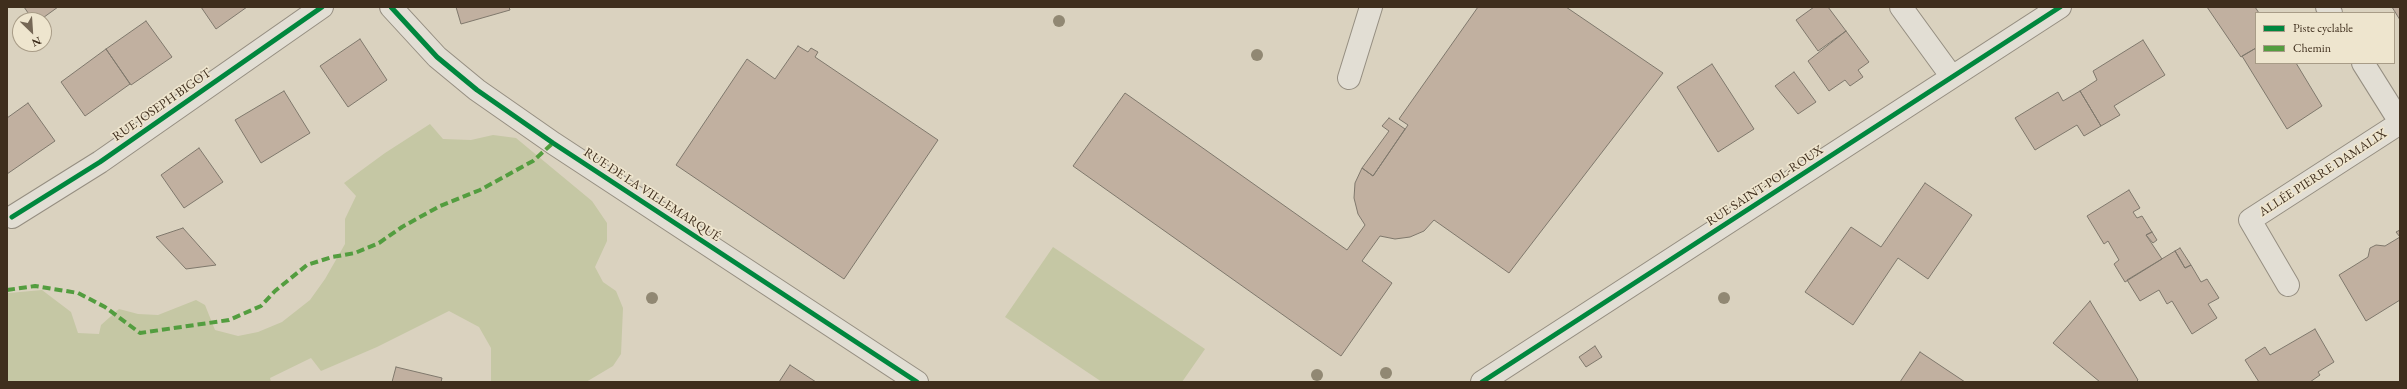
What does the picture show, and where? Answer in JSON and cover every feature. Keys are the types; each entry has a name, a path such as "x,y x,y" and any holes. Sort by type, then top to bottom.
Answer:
{"street":[{"name":"RUE JOSEPH BIGOT","path":"12,217 100,162 322,7"},
{"name":"RUE DE LA VILLEMARQUÉ","path":"391,7 425,46 477,90 553,143 917,382"},
{"path":"1348,78 1371,7"},
{"path":"1901,7 1952,77"},
{"name":"RUE SAINT-POL-ROUX","path":"1482,382 2060,7"},
{"name":"ALLÉE PIERRE DAMALIX","path":"2288,284 2250,220 2400,123 2364,64"}],"green space":[{"path":"430,124 443,139 471,140 493,135 516,138 592,201 607,223 607,241 595,267 603,282 616,291 623,308 621,354 613,366 586,382 491,382 491,348 479,327 449,311 377,347 321,371 311,358 270,378 271,382 7,382 7,293 42,290 71,312 78,333 99,334 101,325 119,309 138,314 158,315 196,300 205,305 215,330 238,336 258,332 282,322 310,300 325,279 345,244 345,219 356,196 344,183 385,153"},
{"path":"1053,247 1205,349 1182,382 1102,382 1005,317"}],"building":[{"path":"24,7 58,7 51,12 27,12"},
{"path":"201,7 247,7 216,29"},
{"path":"456,7 509,7 510,10 461,24"},
{"path":"1478,7 1566,7 1663,73 1509,273 1434,220 1424,231 1410,237 1395,239 1380,236 1362,261 1392,283 1341,356 1073,166 1125,93 1347,250 1365,225 1358,214 1354,198 1355,183 1362,168 1373,176 1408,125 1399,119"},
{"path":"1814,7 1828,7 1846,31 1818,51 1796,20"},
{"path":"2207,7 2255,7 2258,12 2255,12 2255,49 2241,57"},
{"path":"2392,7 2400,7 2400,20"},
{"path":"146,21 172,57 131,85 106,49"},
{"path":"1846,31 1869,62 1858,70 1863,77 1850,86 1845,80 1829,91 1808,61"},
{"path":"360,39 387,80 348,107 320,66"},
{"path":"2143,40 2165,75 2114,106 2120,115 2101,126 2080,91 2097,80 2093,71"},
{"path":"798,46 808,52 811,48 818,52 815,57 938,140 844,279 676,165 747,59 775,79"},
{"path":"106,49 130,84 85,116 61,82"},
{"path":"2255,49 2255,64 2297,64 2322,106 2287,129 2242,56"},
{"path":"1712,64 1754,129 1718,152 1677,87"},
{"path":"1794,72 1816,102 1798,114 1775,86"},
{"path":"284,91 310,133 261,163 235,120"},
{"path":"2080,91 2101,126 2084,136 2077,125 2035,150 2015,118 2058,92 2063,101"},
{"path":"28,103 55,141 7,174 7,118"},
{"path":"1389,118 1405,129 1373,176 1362,168 1389,131 1382,126"},
{"path":"199,148 223,182 184,208 161,175"},
{"path":"1925,183 1972,215 1928,279 1898,258 1853,325 1805,292 1851,227 1881,247"},
{"path":"2129,190 2140,208 2133,212 2137,218 2142,216 2152,232 2146,235 2162,259 2125,282 2114,264 2119,260 2108,241 2104,244 2087,216"},
{"path":"183,228 216,265 186,269 156,237"},
{"path":"2400,230 2400,237 2396,232"},
{"path":"2152,232 2157,240 2153,243 2146,235"},
{"path":"2400,237 2400,300 2366,321 2339,275 2368,257 2370,248 2376,245 2385,246"},
{"path":"2180,248 2191,265 2185,268 2175,251"},
{"path":"2175,251 2185,268 2191,265 2201,282 2207,279 2219,298 2208,304 2217,318 2192,334 2172,301 2167,304 2159,290 2140,301 2127,280"},
{"path":"2090,301 2138,380 2136,382 2100,382 2053,343"},
{"path":"2315,329 2334,362 2318,372 2320,375 2310,382 2259,382 2245,360 2265,347 2270,355"},
{"path":"1595,346 1602,357 1586,367 1579,357"},
{"path":"1920,352 1965,382 1900,382"},
{"path":"790,365 816,382 779,382"},
{"path":"396,367 442,378 441,382 392,382"}],"marked path":[{"path":"7,290 35,286 78,293 105,307 140,333 229,320 261,306 275,291 307,265 332,257 355,253 379,243 402,227 440,206 480,190 533,161 553,143"}],"cycle path":[{"path":"12,217 100,162 322,7"},
{"path":"391,7 437,57 477,90 553,143 917,382"},
{"path":"1482,382 2060,7"}]}
